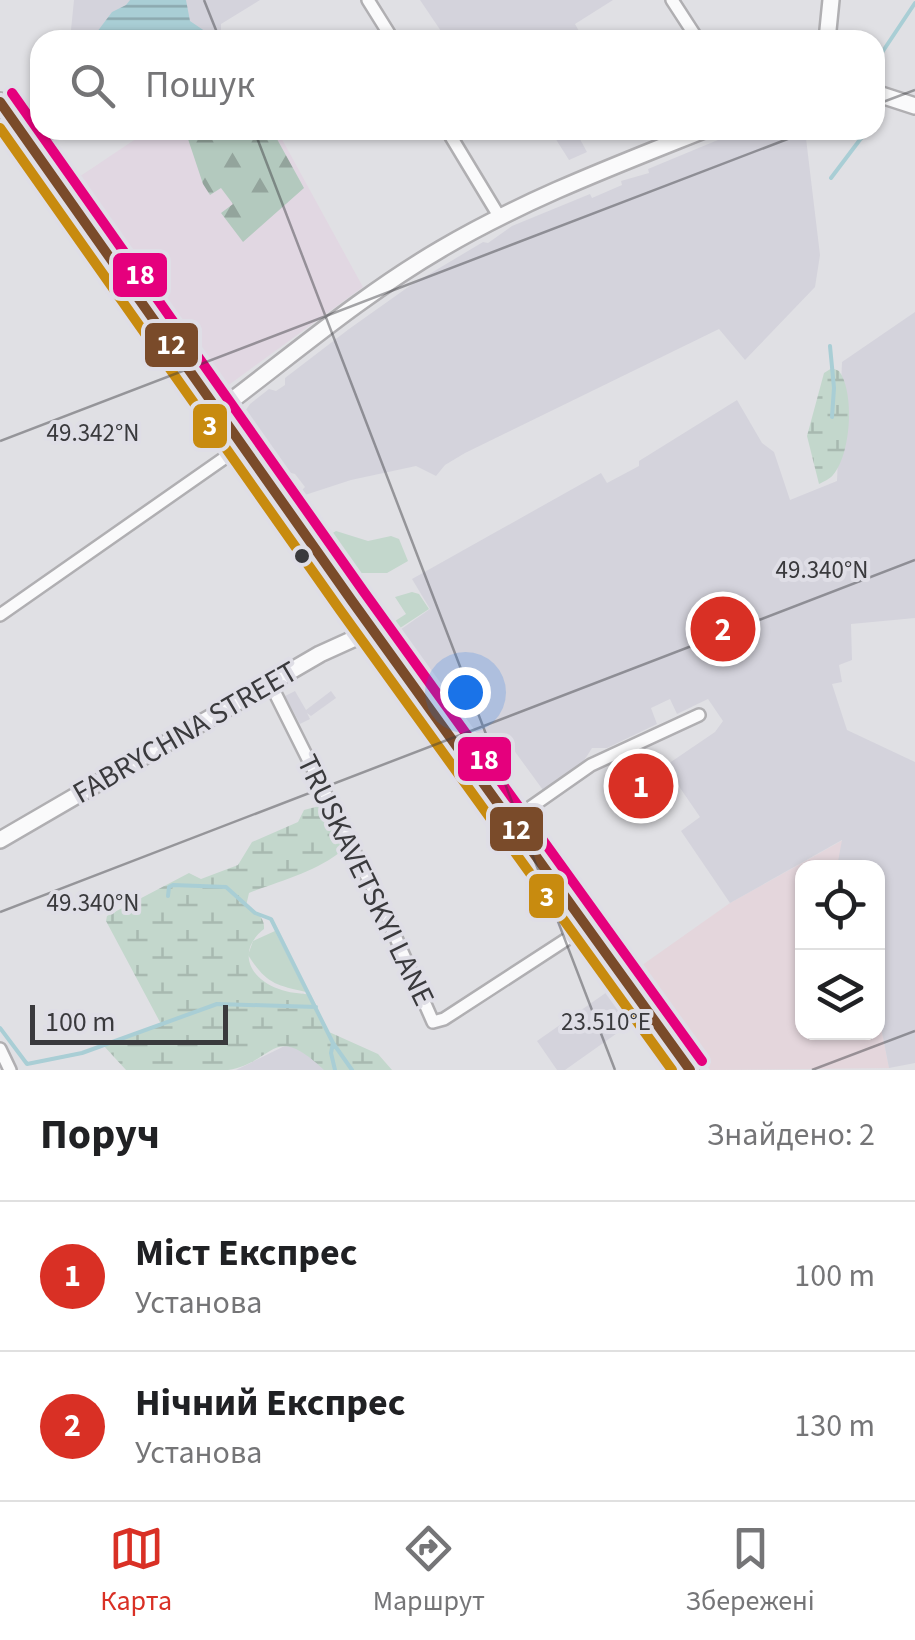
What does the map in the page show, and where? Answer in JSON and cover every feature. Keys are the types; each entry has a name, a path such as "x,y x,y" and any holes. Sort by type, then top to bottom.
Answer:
{"main road":[{"path":"0,102 690,1070"}],"street":[{"path":"368,0 387,30"},
{"path":"672,0 692,30"},
{"path":"829,30 831,0"},
{"path":"885,96 915,106"},
{"path":"454,140 499,216"},
{"path":"219,410 396,278 499,216 679,140"},
{"path":"0,615 243,444"},
{"name":"FABRYCHNA STREET","path":"0,840 320,654 373,630"},
{"name":"TRUSKAVETSKYI LANE","path":"270,683 385,913 433,1022 444,1019 586,926"},
{"path":"511,821 592,765 699,715"},
{"path":"0,1049 10,1070"}],"shaded area":[{"path":"74,0 260,0 221,24 221,30 71,30"},
{"path":"420,0 613,0 575,24 578,30 440,30"},
{"path":"134,140 282,140 363,287 226,387 76,179"},
{"path":"556,140 580,140 587,152 569,160"},
{"path":"718,140 806,140 820,255 815,287 745,360 719,329 465,453 445,465 436,476 416,466 305,495 305,487 295,474 283,471 243,414 250,404 269,389 276,391 285,385 285,378 411,285 483,242 590,194 592,198 622,185 621,181 649,173 648,169"},
{"path":"915,312 915,618 851,624 852,660 839,665 842,682 832,684 847,730 915,762 915,1063 889,1068 884,1040 885,860 838,860 842,840 806,860 795,860 795,866 730,903 681,831 700,817 665,766 715,732 723,721 708,699 677,714 670,699 651,708 657,724 607,748 592,748 582,764 543,790 513,749 491,763 451,707 455,704 441,692 397,632 430,609 412,579 601,473 607,483 639,466 639,461 737,400 762,443 774,452 790,500 837,481 842,362"},
{"path":"295,691 306,710 331,691 336,698 311,716 307,713 310,719 300,724 285,696"},
{"path":"843,840 839,860 807,860"},
{"path":"795,867 795,1040 884,1040 889,1068 710,1070 707,1066 711,1062 638,968 730,903"},
{"path":"607,992 630,1024 565,1070 557,1070 537,1041"},
{"path":"309,1034 327,1070 236,1070"}],"green space":[{"path":"188,140 278,140 304,188 243,242 221,213 233,204 221,188 210,195"},
{"path":"832,368 839,371 844,381 849,423 839,466 819,484 807,436 824,373"},
{"path":"336,531 368,541 391,536 399,539 408,561 387,573 360,573 331,534"},
{"path":"419,594 429,609 397,630 392,623 406,614 395,597"},
{"path":"323,805 344,842 344,849 311,870 249,893 246,906 264,925 251,946 250,963 268,984 311,995 329,1032 378,1054 392,1070 324,1070 294,1048 283,1046 228,1070 126,1070 103,1045 161,1024 106,921 107,916 189,873 201,879 238,865 252,842 298,822 304,810"},
{"path":"275,931 306,992 272,981 248,955 253,941"}],"water":[{"path":"130,0 186,0 190,21 203,30 98,30 112,12"}],"waterway":[{"path":"885,48 915,3"},
{"path":"831,178 860,140"},
{"path":"830,346 832,417"},
{"path":"168,896 173,885 226,887 255,913 271,919 333,1043 352,1070"},
{"path":"0,1028 27,1064 82,1053 217,1004 316,1007"},
{"path":"333,1043 335,1070"}],"transit line":[{"name":"18","path":"12,93 30,119"},
{"name":"12","path":"0,102 352,601 690,1070"},
{"name":"3","path":"0,128 340,610 672,1070"},
{"name":"18","path":"45,140 702,1061"}],"place":[{"name":"Нічний Експрес","path":"723,629"},
{"name":"Міст Експрес","path":"641,786"}]}
